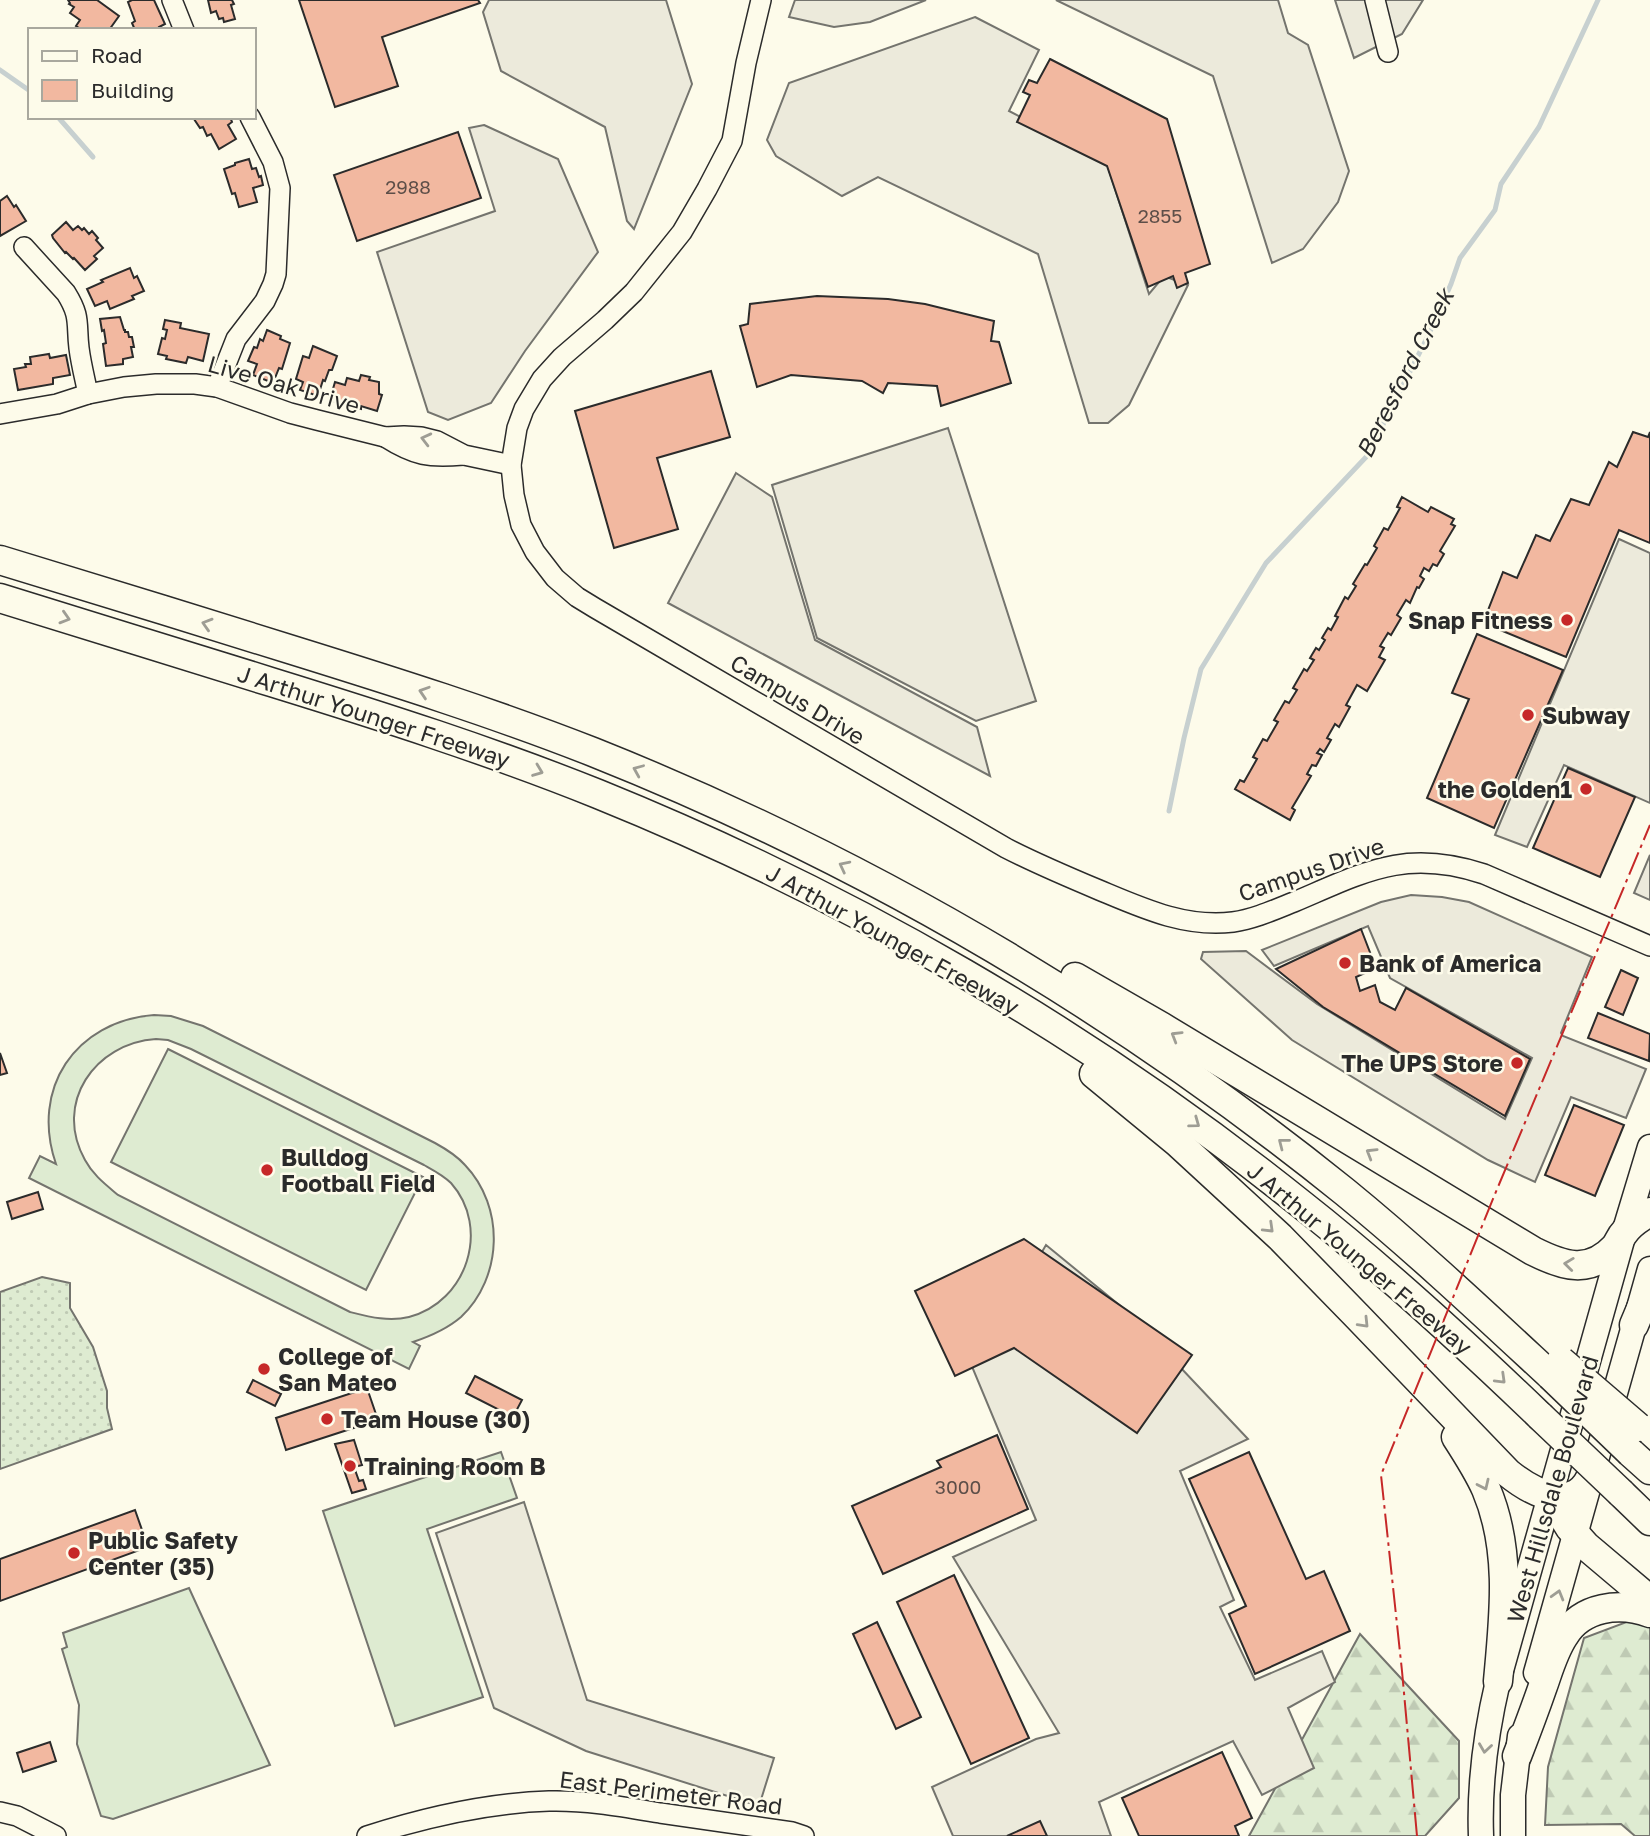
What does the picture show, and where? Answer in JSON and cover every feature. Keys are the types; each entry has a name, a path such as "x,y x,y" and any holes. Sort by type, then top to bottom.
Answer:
{"highway":[{"name":"J Arthur Younger Freeway","path":"0,559 417,689 536,730 723,808 803,845 904,898 1014,960 1152,1049 1255,1122 1374,1216 1460,1291 1554,1366 1642,1447"},
{"name":"J Arthur Younger Freeway","path":"0,598 427,731 566,781 668,823 877,925 995,992 1087,1049 1150,1091 1271,1180 1397,1284 1650,1521"},
{"path":"904,898 1022,950 1094,988 1551,1260 1569,1265 1592,1263 1608,1253 1623,1233 1650,1212"},
{"path":"995,992 1205,1167 1307,1265 1508,1474 1528,1487 1550,1496 1565,1497 1584,1489 1593,1471"},
{"path":"1634,1325 1650,1292"},
{"path":"1423,1385 1479,1475 1496,1517 1504,1573 1498,1681"},
{"path":"1550,1496 1575,1535 1607,1566 1650,1600"},
{"path":"1517,1756 1553,1659 1569,1628 1585,1615 1607,1608 1626,1607 1650,1614"}],"main road":[{"name":"West Hillsdale Boulevard","path":"1481,1836 1483,1756 1498,1681 1623,1233 1650,1147"},
{"name":"West Hillsdale Boulevard","path":"1513,1836 1517,1756 1531,1690 1650,1269"}],"street":[{"path":"172,0 183,28"},
{"name":"Campus Drive","path":"761,0 732,141 682,232 622,305 562,357 542,379 520,418 514,438 511,465 516,507 527,538 546,568 578,597 1024,858 1163,915 1188,920 1232,922 1264,914 1385,866 1443,864 1456,865 1484,874 1650,946"},
{"path":"1375,0 1388,52"},
{"path":"218,387 236,339 264,301 275,274 280,188 273,162 251,119"},
{"path":"24,247 72,302 78,318 79,348 88,394"},
{"name":"Live Oak Drive","path":"0,414 57,404 88,394 156,384 195,384 218,387 290,413 385,437 421,455 464,455 511,465"},
{"name":"East Perimeter Road","path":"367,1836 494,1805 551,1801 607,1805 804,1836"},
{"path":"0,1812 17,1816 56,1836"}],"green space":[{"path":"154,1015 171,1016 203,1026 435,1143 465,1165 478,1182 487,1201 494,1242 491,1262 475,1301 461,1317 438,1332 413,1342 420,1346 409,1369 29,1178 40,1156 56,1164 50,1136 49,1110 55,1085 66,1064 81,1045 102,1030 126,1020","holes":["168,1040 424,1165 448,1180 463,1201 471,1241 467,1261 446,1296 429,1309 409,1317 380,1318 350,1312 118,1195 104,1183 88,1165 76,1139 74,1118 77,1098 98,1064 115,1052 134,1043"]},
{"name":"Bulldog Football Field","path":"168,1049 423,1177 366,1290 111,1162"},
{"path":"42,1277 70,1283 70,1308 93,1347 107,1391 107,1408 112,1429 0,1469 0,1292"},
{"path":"501,1452 517,1498 427,1529 483,1697 395,1726 323,1511"},
{"path":"189,1588 270,1765 113,1819 101,1816 77,1744 79,1705 62,1649 67,1647 63,1633"},
{"path":"1637,1618 1650,1627 1650,1836 1635,1836 1621,1824 1545,1825 1548,1767 1584,1638"},
{"path":"1360,1634 1459,1741 1459,1798 1425,1836 1249,1836"}],"shaded area":[{"path":"489,0 666,0 692,84 634,229 627,221 605,127 501,71 483,12"},
{"path":"795,0 926,0 870,22 834,27 789,17"},
{"path":"1056,0 1278,0 1288,33 1308,45 1349,171 1338,202 1303,249 1272,263 1213,76"},
{"path":"1335,0 1423,0 1402,34 1354,58"},
{"path":"975,17 1039,50 1009,111 1106,161 1149,294 1164,276 1188,285 1129,405 1108,423 1089,423 1038,254 878,177 842,196 776,156 767,140 789,83"},
{"path":"484,125 558,159 598,252 525,351 491,403 448,420 428,412 377,252 495,211 469,128"},
{"path":"948,428 1036,701 976,721 817,638 772,485"},
{"path":"736,473 772,497 815,640 977,727 990,776 668,603"},
{"path":"1619,539 1650,553 1650,803 1564,765 1527,847 1495,835"},
{"path":"1650,855 1650,900 1634,893"},
{"path":"1411,895 1469,902 1592,957 1561,1033 1646,1069 1626,1118 1571,1097 1535,1182 1488,1160 1292,1040 1201,959 1203,952 1246,951 1317,1004 1505,1119 1532,1058 1390,978 1368,926 1274,966 1262,950 1381,902"},
{"path":"1046,1245 1129,1313 1248,1439 1180,1471 1234,1600 1220,1607 1255,1680 1322,1651 1335,1682 1288,1708 1314,1768 1262,1795 1233,1741 1099,1802 1111,1836 953,1836 932,1787 1036,1739 1059,1733 953,1557 1036,1520 968,1357 998,1327"},
{"path":"524,1502 587,1700 774,1758 759,1806 586,1751 494,1708 436,1533"}],"building":[{"path":"68,0 97,0 119,16 110,28 79,28 76,26 80,20 70,13 74,7"},
{"path":"154,0 165,24 159,28 134,28 132,23 135,21 128,2"},
{"path":"208,0 232,0 235,19 224,22 223,18 219,19 216,11 211,13"},
{"path":"299,0 478,0 480,3 382,37 398,86 335,107"},
{"path":"1050,59 1167,119 1210,264 1185,273 1188,283 1177,288 1173,276 1148,287 1107,166 1017,122 1030,95 1023,92 1029,80 1037,83"},
{"path":"194,119 231,119 232,122 228,125 236,139 219,149 211,134 207,136 203,127 200,128"},
{"path":"458,132 481,198 357,241 334,175"},
{"path":"249,159 252,169 256,168 259,177 261,176 263,185 253,188 257,202 239,207 224,169"},
{"path":"7,196 26,221 0,236 0,201"},
{"path":"66,222 73,230 78,226 89,234 92,231 103,248 94,256 97,259 85,270 65,253 53,238 52,235"},
{"path":"130,268 144,291 132,296 134,299 110,309 107,301 95,306 87,289"},
{"path":"817,296 888,299 925,304 994,321 991,341 999,342 1011,383 941,406 937,386 888,383 883,393 862,381 791,375 757,387 740,326 748,324 750,304"},
{"path":"120,317 125,332 132,337 133,357 123,359 123,364 106,366 103,344 106,343 100,319"},
{"path":"165,320 181,323 180,328 209,334 203,361 188,357 186,363 166,359 167,356 158,354 167,330 163,329"},
{"path":"267,330 290,343 282,369 279,368 273,383 253,375 257,364 248,361 260,339 263,341"},
{"path":"313,346 337,356 332,370 329,370 325,381 323,380 318,396 300,390 303,382 296,379 303,356 309,358"},
{"path":"49,354 50,358 66,355 70,375 53,378 53,384 18,390 14,369 31,364 30,357"},
{"path":"711,371 730,437 657,458 678,529 614,548 575,411"},
{"path":"361,375 379,382 379,394 382,395 377,411 330,399 335,382 345,385 347,378 359,381"},
{"path":"1633,432 1648,437 1650,432 1650,543 1619,530 1566,657 1483,623 1503,572 1517,578 1536,535 1550,541 1571,499 1589,505 1609,462 1617,467"},
{"path":"1402,497 1428,512 1431,507 1454,519 1451,524 1455,526 1440,551 1444,554 1437,566 1433,564 1429,571 1424,568 1420,576 1424,579 1419,588 1417,587 1410,603 1406,600 1397,615 1401,618 1391,635 1388,633 1380,646 1384,648 1379,657 1385,660 1367,691 1357,685 1346,705 1350,707 1339,727 1335,724 1327,738 1331,740 1324,752 1320,749 1317,753 1322,755 1316,766 1312,765 1307,774 1311,776 1292,808 1295,810 1290,820 1235,789 1240,780 1244,782 1257,759 1253,757 1263,739 1267,741 1278,722 1274,720 1285,701 1289,703 1297,690 1293,688 1304,669 1307,671 1314,660 1310,658 1325,640 1322,638 1328,628 1331,630 1345,597 1348,599 1356,586 1353,584 1377,548 1374,546 1384,528 1388,530 1400,508 1397,507"},
{"path":"1477,634 1563,670 1494,828 1427,798 1469,699 1452,693"},
{"path":"1568,768 1635,797 1600,877 1533,848"},
{"path":"1361,929 1376,968 1356,977 1360,991 1375,985 1380,1002 1395,1010 1406,988 1530,1059 1505,1116 1323,1007 1276,969"},
{"path":"1621,970 1638,978 1623,1015 1605,1007"},
{"path":"1598,1013 1650,1034 1649,1061 1588,1038"},
{"path":"0,1053 7,1073 0,1075"},
{"path":"1574,1105 1624,1125 1595,1196 1545,1175"},
{"path":"38,1192 43,1209 12,1219 7,1202"},
{"path":"1024,1239 1192,1355 1137,1433 1014,1348 955,1376 915,1291"},
{"path":"475,1376 522,1400 513,1417 466,1393"},
{"path":"253,1380 281,1394 275,1406 247,1392"},
{"name":"Team House (30)","path":"367,1388 378,1420 286,1450 276,1418"},
{"path":"997,1435 1028,1509 883,1574 852,1506 941,1467 937,1461"},
{"name":"Training Room B","path":"354,1440 362,1465 354,1467 359,1481 363,1480 366,1489 352,1493 335,1444"},
{"path":"1249,1452 1306,1579 1324,1571 1350,1631 1255,1674 1229,1614 1246,1606 1189,1479"},
{"name":"Public Safety Center (35)","path":"135,1510 148,1547 0,1601 0,1559"},
{"path":"954,1575 1029,1738 971,1764 897,1602"},
{"path":"877,1622 921,1717 896,1729 853,1634"},
{"path":"50,1742 56,1761 23,1772 17,1753"},
{"path":"1222,1752 1252,1818 1235,1826 1239,1836 1139,1836 1122,1798"},
{"path":"1040,1821 1047,1836 1007,1836"}],"waterway":[{"name":"Beresford Creek","path":"1169,811 1201,669 1266,563 1367,456 1428,336 1460,258 1495,210 1501,184 1539,127 1598,0"},
{"path":"0,70 28,90"},
{"path":"60,119 93,157"}],"power":[{"path":"1417,1836 1381,1475 1495,1194 1650,825"}],"place":[{"name":"Snap Fitness","path":"1567,620"},
{"name":"Subway","path":"1528,715"},
{"name":"the Golden1","path":"1586,789"},
{"name":"Bank of America","path":"1345,963"},
{"name":"The UPS Store","path":"1517,1063"},
{"name":"Bulldog Football Field","path":"267,1170"},
{"name":"College of San Mateo","path":"264,1369"},
{"name":"Team House (30)","path":"327,1419"},
{"name":"Training Room B","path":"350,1466"},
{"name":"Public Safety Center (35)","path":"74,1553"}]}
